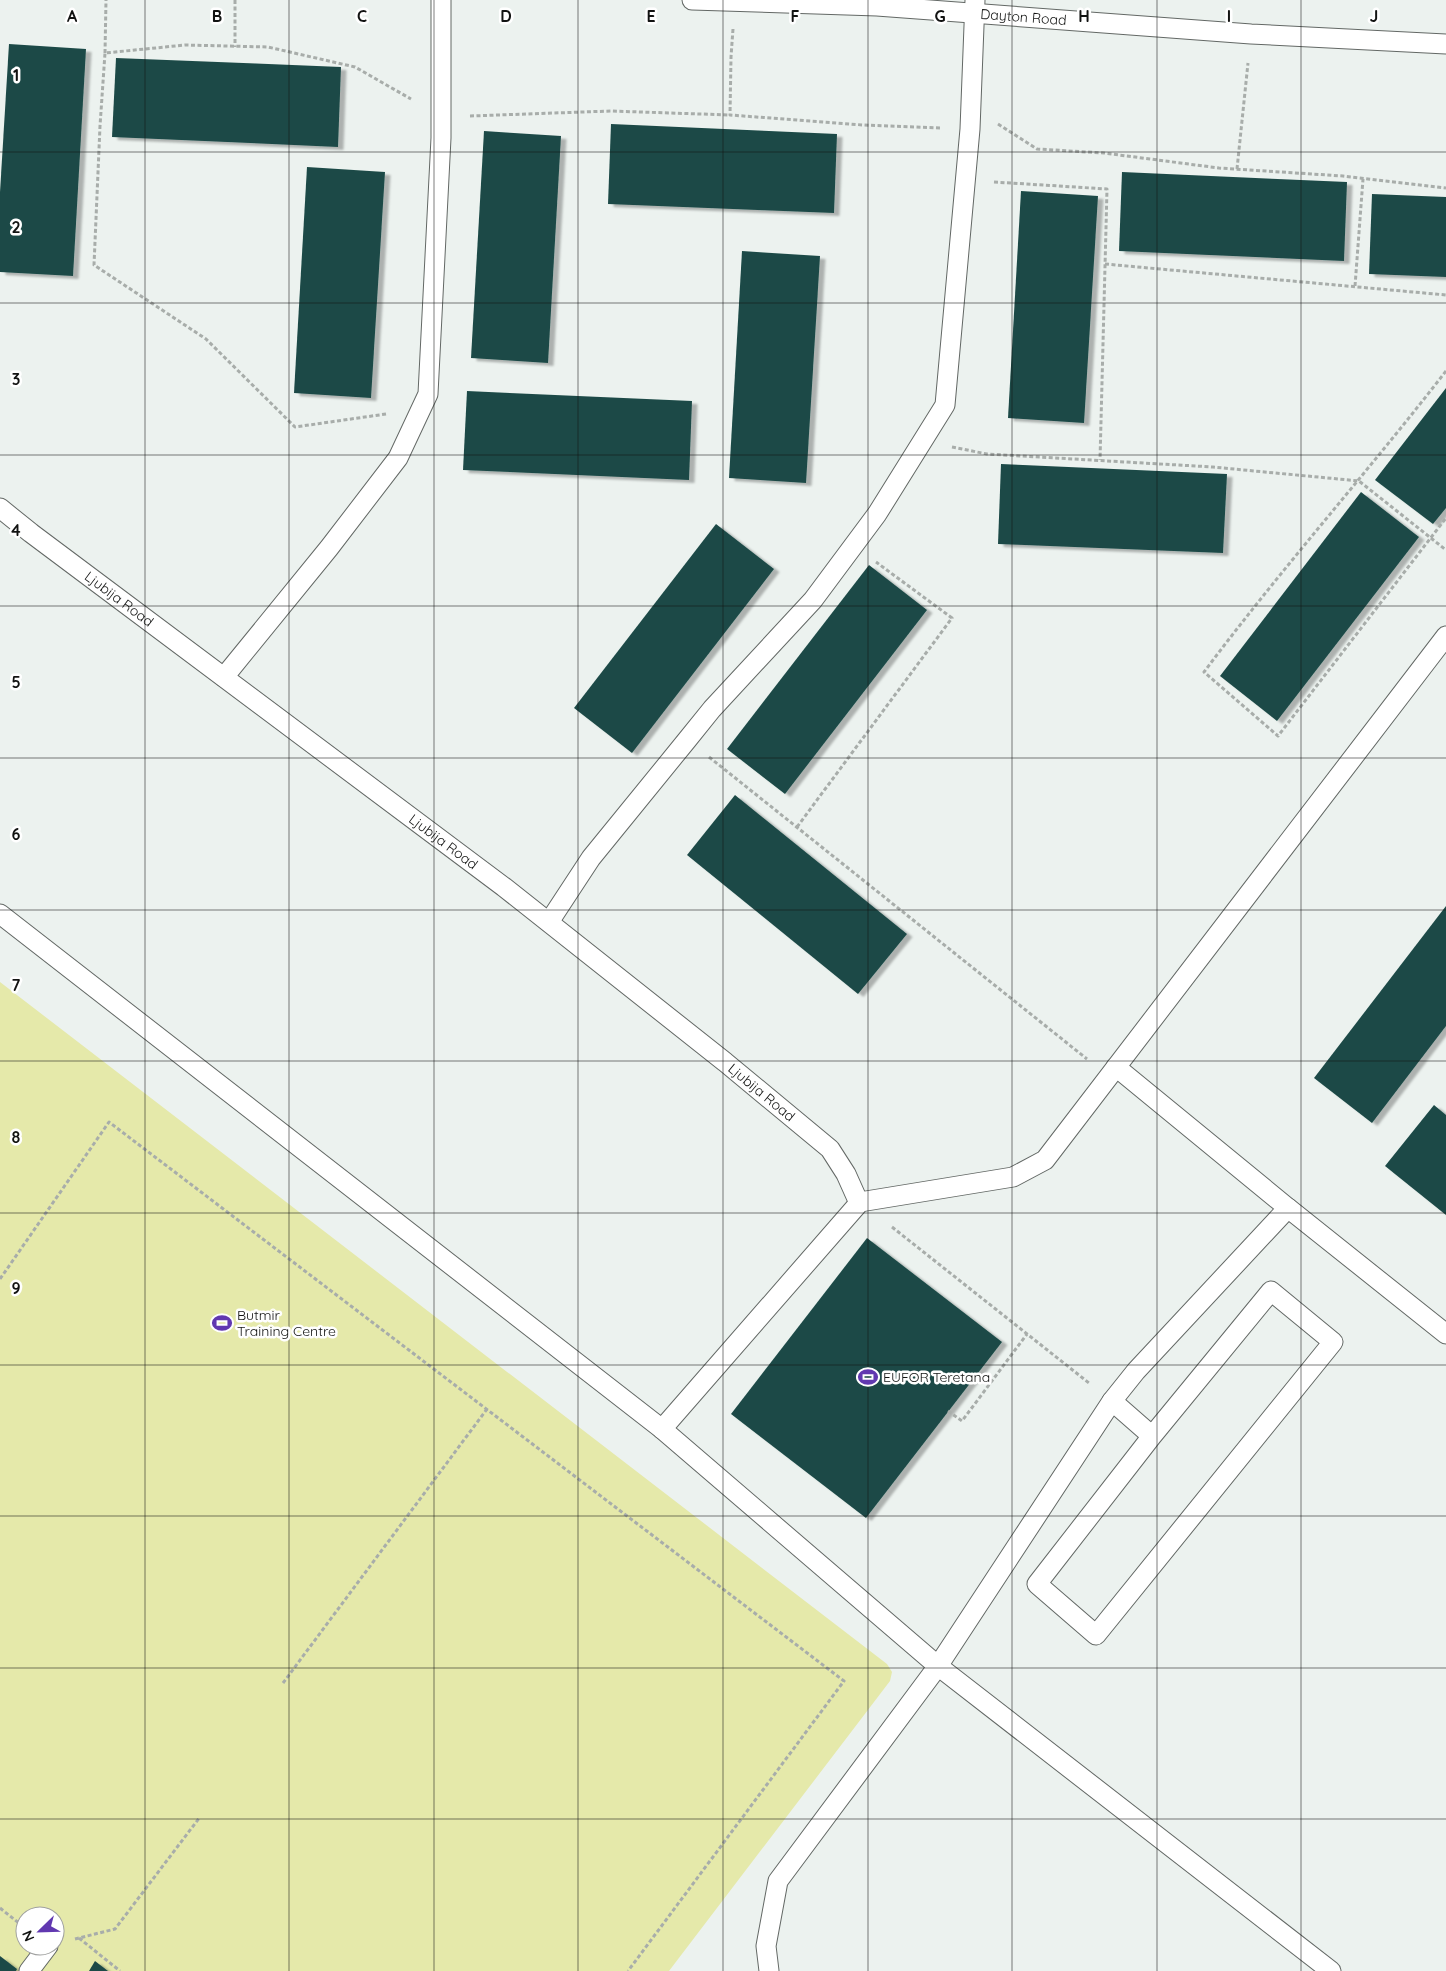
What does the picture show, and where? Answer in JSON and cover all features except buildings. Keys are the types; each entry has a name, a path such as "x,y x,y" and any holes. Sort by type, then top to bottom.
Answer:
{"lane":[{"path":"224,677 329,548 398,458 428,394 441,116 441,0"},
{"name":"Dayton Road","path":"692,0 975,7 1251,34 1446,44"},
{"path":"548,922 591,858 712,709 813,600 877,514 945,404 970,129 975,7"},
{"name":"Ljubija Road","path":"0,508 504,887 725,1062 830,1148 846,1174 860,1203"},
{"path":"662,1429 860,1203 1013,1177 1046,1160 1446,636"},
{"path":"0,914 662,1429 938,1666 1331,1971"},
{"path":"1113,1072 1446,1334"},
{"path":"769,1971 766,1946 778,1882 938,1666 1112,1401 1136,1371 1288,1208"},
{"path":"1270,1290 1333,1342 1096,1635 1037,1584 1152,1436 1270,1290"},
{"path":"1112,1401 1152,1436"},
{"path":"29,1971 40,1956"}],"path":[{"path":"106,0 94,265 206,339 296,427 388,414 419,413"},
{"path":"234,0 234,47"},
{"path":"730,115 733,27"},
{"path":"1236,169 1251,34"},
{"path":"105,53 185,45 268,47 355,67 441,116 611,111 730,115 863,125 970,129 993,121 1037,149 1104,153 1236,169 1446,188"},
{"path":"1355,286 1363,179"},
{"path":"966,181 1107,189 1100,460"},
{"path":"1106,264 1446,295"},
{"path":"1446,371 1359,481 1232,634 1204,672 1278,736 1446,518"},
{"path":"922,441 987,454 1213,466 1359,481 1446,550"},
{"path":"797,827 952,618 854,545"},
{"path":"687,740 1113,1072"},
{"path":"0,1279 109,1122 844,1681 628,1971"},
{"path":"860,1203 1112,1401"},
{"path":"948,1411 962,1421 1027,1334"},
{"path":"283,1683 487,1409"},
{"path":"71,1940 115,1929 200,1817"},
{"path":"0,1908 15,1920"},
{"path":"79,1938 120,1971"}],"green space":[{"name":"Butmir Training Centre","path":"0,982 887,1664 892,1672 890,1681 669,1971 0,1971"}],"place":[{"name":"Butmir Training Centre","path":"222,1323"},
{"name":"EUFOR Teretana","path":"868,1377"}]}
